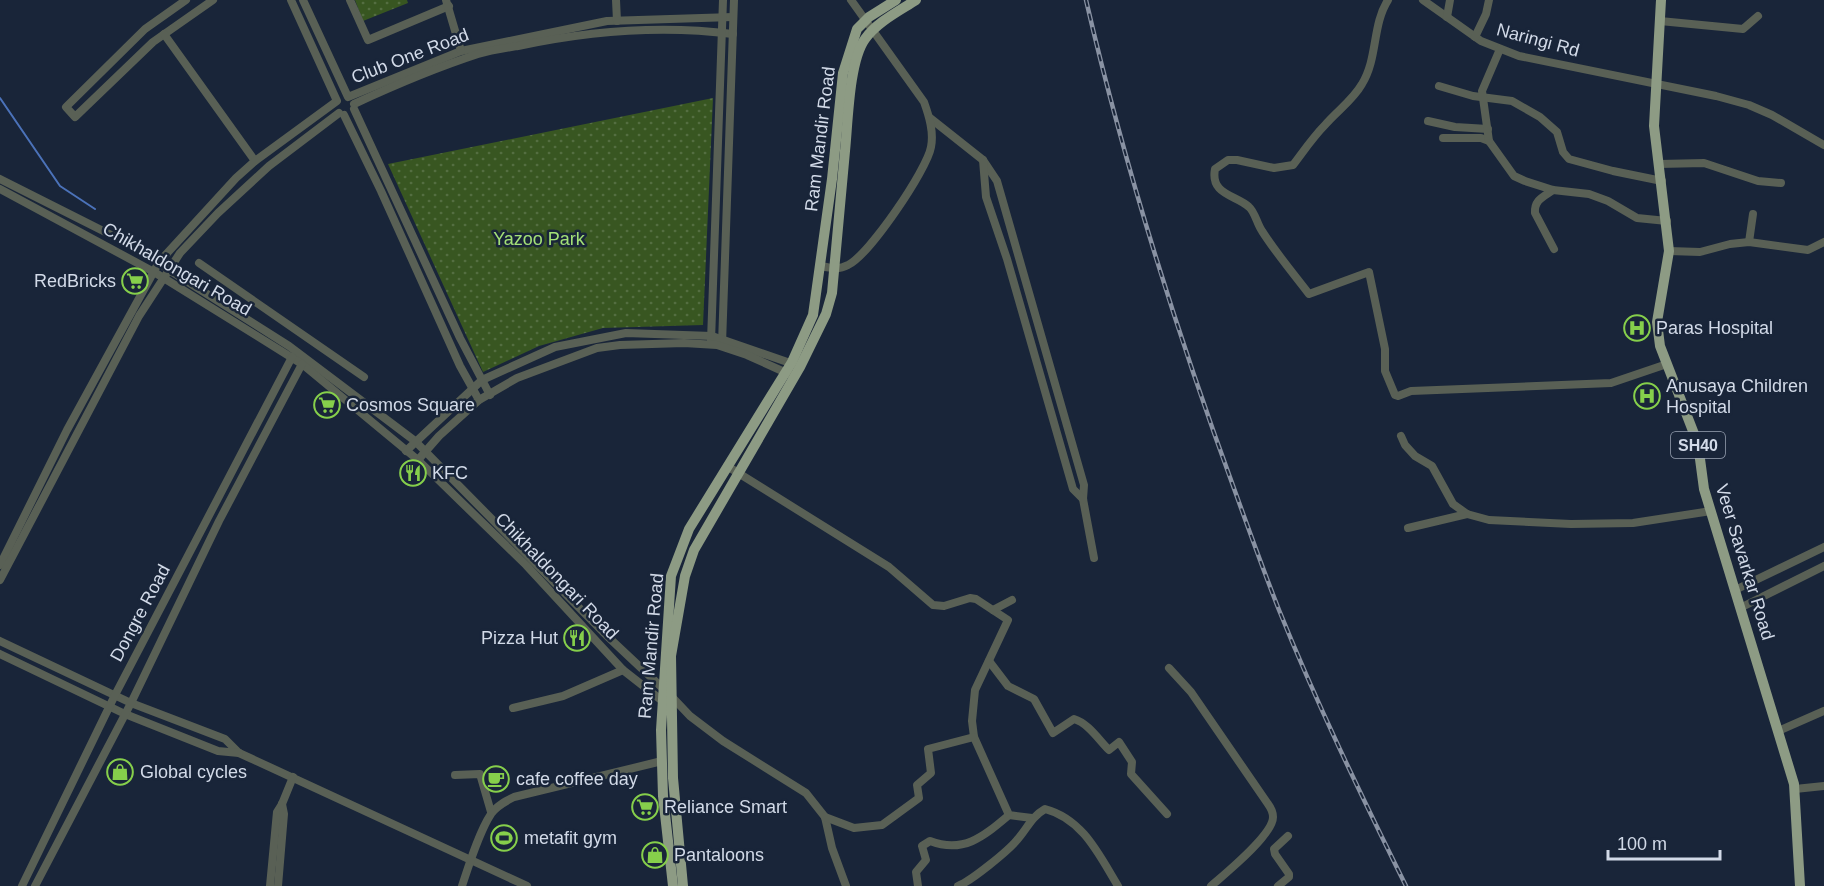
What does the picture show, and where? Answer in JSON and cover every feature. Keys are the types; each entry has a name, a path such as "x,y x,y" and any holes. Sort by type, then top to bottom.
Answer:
{"main road":[{"name":"Ram Mandir Road","path":"673,886 663,796 661,730 669,702 663,688 671,576 688,529 793,369 813,315 821,266 843,73 850,46 858,29 869,17 896,0"},
{"path":"683,886 669,702 671,656 685,576 694,550 793,369 826,314 832,293 853,73 858,52 865,39 877,27 916,0"},
{"name":"Veer Savarkar Road","path":"1660,0 1654,126 1670,251 1657,322 1660,346 1698,444 1704,489 1795,789 1800,886"}],"street":[{"path":"186,0 145,29 66,107 75,117 153,42 213,0"},
{"path":"0,565 67,430 159,262 255,160 337,101 291,0"},
{"path":"303,0 445,308 490,394"},
{"path":"350,0 368,39 448,3 461,51"},
{"path":"616,0 617,21"},
{"path":"711,340 723,0"},
{"path":"722,343 734,0"},
{"path":"821,266 834,269 848,265 861,255 876,238 908,190 931,147 930,118 924,102 850,0"},
{"path":"1388,0 1381,14 1370,66 1362,84 1348,102 1323,126 1293,165 1274,168 1228,160 1215,170 1214,176 1218,185 1226,195 1250,208 1260,229 1309,294 1369,272 1385,349 1385,371 1395,395 1411,391 1611,383 1667,364"},
{"name":"Naringi Rd","path":"1423,0 1474,37 1519,56 1716,96 1749,105 1824,144"},
{"path":"1447,17 1450,0"},
{"path":"1474,37 1486,14 1489,0"},
{"path":"1660,21 1743,29 1758,16"},
{"name":"Club One Road","path":"352,103 461,51 607,21 733,17"},
{"name":"Club One Road","path":"352,103 350,114 341,114 336,106 337,101 342,98 352,103 416,76 481,54 560,37 644,30 732,33"},
{"path":"164,34 255,160"},
{"path":"1500,49 1482,91 1489,141 1514,176 1553,190 1589,194 1608,201 1637,218 1667,221"},
{"path":"1439,86 1483,97 1512,101 1540,117 1557,132 1563,152 1569,159 1662,181"},
{"path":"0,580 139,316 180,253 269,166 341,114 377,182 479,400"},
{"path":"930,118 982,160 997,181 1084,485 1083,499 1094,558"},
{"path":"1428,121 1455,127 1488,129"},
{"path":"1443,138 1481,138 1489,141"},
{"path":"982,160 986,197 1036,358 1073,489 1083,499"},
{"path":"1659,164 1704,164 1758,181 1780,183"},
{"name":"Chikhaldongari Road","path":"0,179 147,253 169,270 289,346 415,441 606,635 663,688"},
{"name":"Chikhaldongari Road","path":"0,189 154,272 302,364 417,460 526,565 623,670 723,741 806,793 825,817"},
{"path":"1553,190 1537,201 1535,213 1554,249"},
{"path":"1749,242 1753,214"},
{"path":"1670,251 1700,252 1730,244 1749,242 1802,250 1813,249 1824,242"},
{"path":"199,263 364,377"},
{"path":"406,451 482,380 555,347 626,333 711,340 747,355 793,369"},
{"path":"417,460 439,436 479,400 517,378 597,348 711,340"},
{"path":"1036,358 1047,354"},
{"name":"Dongre Road","path":"22,886 115,695 292,357"},
{"name":"Dongre Road","path":"35,886 131,703 219,521 302,364"},
{"path":"1401,436 1414,456 1432,466 1453,504 1467,514 1489,520 1571,524 1633,523 1711,511"},
{"path":"728,466 889,567 933,605 944,606 970,598 976,599 1008,620 975,690 972,721 974,737 1009,815"},
{"path":"1408,528 1467,514"},
{"path":"1735,590 1824,547"},
{"path":"1740,608 1824,566"},
{"path":"993,610 1012,600"},
{"path":"0,641 131,703 225,739 239,753"},
{"path":"0,654 125,714 218,751 239,753 527,886"},
{"path":"989,661 1008,686 1034,699 1053,733 1074,719 1080,720 1088,727 1108,750 1119,742 1132,762 1131,774 1167,814"},
{"path":"1169,668 1191,692 1273,814 1272,823 1260,841 1212,886"},
{"path":"513,708 563,696 623,670"},
{"path":"1778,730 1824,711"},
{"path":"825,817 854,828 882,825 919,798 917,785 932,773 928,749 974,737"},
{"path":"462,886 491,812 514,797 662,761"},
{"path":"455,775 480,774 491,812"},
{"path":"278,886 276,872 277,812 292,777"},
{"path":"1795,789 1824,786"},
{"path":"958,886 975,876 1016,841 1032,818 1045,809 1076,825 1090,840 1118,886"},
{"path":"918,886 916,872 926,860 922,846 930,841 943,846 958,846 983,836 1009,815 1032,818"},
{"path":"825,817 832,848 846,886"},
{"path":"1278,886 1289,877 1289,874 1274,849 1288,836"},
{"path":"270,886 276,872"}],"green space":[{"path":"355,0 407,0 408,3 363,21"},
{"name":"Yazoo Park","path":"713,98 703,325 603,328 539,346 483,372 388,164"}],"waterway":[{"path":"0,98 60,186 95,209"}],"railway":[{"path":"1086,0 1135,188 1214,433 1279,610 1356,783 1406,886"}],"place":[{"name":"RedBricks","path":"135,281"},
{"name":"Paras Hospital","path":"1637,328"},
{"name":"Anusaya Children Hospital","path":"1647,396"},
{"name":"Cosmos Square","path":"327,405"},
{"name":"KFC","path":"413,473"},
{"name":"Pizza Hut","path":"577,638"},
{"name":"Global cycles","path":"120,772"},
{"name":"cafe coffee day","path":"496,779"},
{"name":"Reliance Smart","path":"645,807"},
{"name":"metafit gym","path":"504,838"},
{"name":"Pantaloons","path":"655,855"}]}
